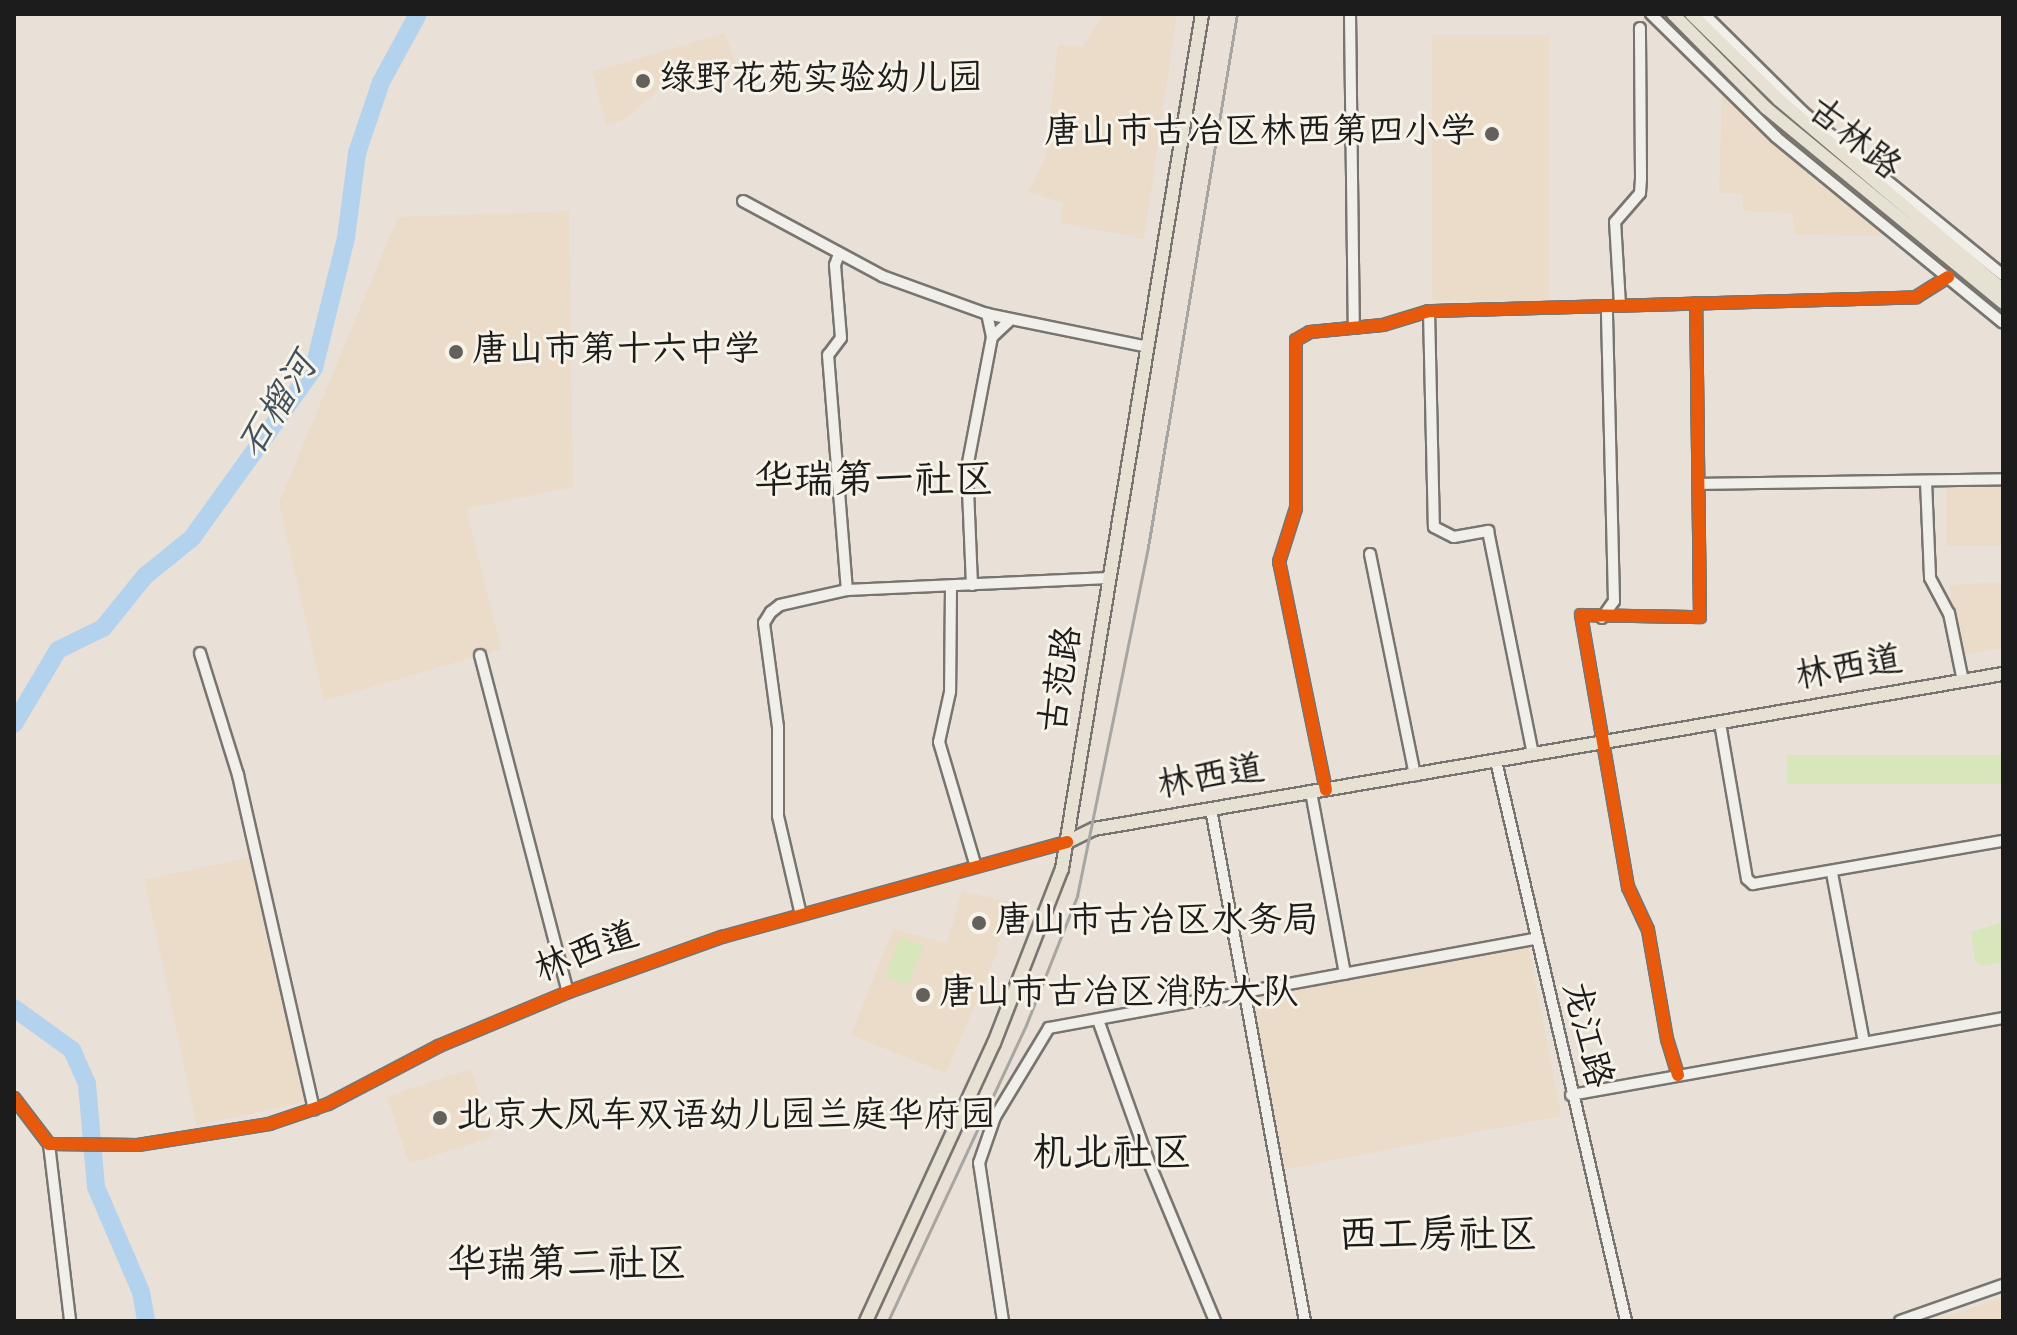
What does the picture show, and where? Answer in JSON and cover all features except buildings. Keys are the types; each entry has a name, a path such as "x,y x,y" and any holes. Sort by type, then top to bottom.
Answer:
{"main road":[{"name":"古范路","path":"866,1321 1035,950 1067,842 1202,14"},
{"name":"古林路","path":"1673,14 1766,108 2003,303"},
{"name":"古林路","path":"1691,14 1779,100 2003,290"},
{"name":"林西道","path":"1067,842 1094,829 2003,674"}],"street":[{"path":"1350,14 1354,328"},
{"path":"1651,14 1776,137 2003,323"},
{"path":"1704,14 1803,112 2003,275"},
{"path":"1620,305 1615,222 1640,193 1640,28"},
{"path":"743,201 882,276 987,314 1009,321 1148,347"},
{"path":"839,254 835,265 841,338 828,355 847,590"},
{"path":"1326,790 1279,562 1296,508 1296,340 1310,332 1354,328 1429,311 1916,297 1948,277"},
{"path":"1678,1075 1667,1039 1648,930 1628,887 1581,615 1602,618 1700,617 1696,303"},
{"path":"1602,618 1614,601 1607,306"},
{"path":"1429,311 1434,527 1454,537 1488,531 1533,755"},
{"path":"972,585 967,468 992,337 987,314"},
{"path":"992,337 1009,321"},
{"path":"1699,484 2003,479"},
{"path":"1926,481 1930,578 1949,613 1963,681"},
{"path":"1370,554 1415,775"},
{"path":"801,915 780,841 778,727 764,623 780,605 847,590 1109,578"},
{"path":"951,586 950,692 939,742 976,867"},
{"path":"200,653 238,775 314,1109"},
{"path":"480,655 568,992"},
{"path":"1720,723 1747,879 1759,886 2003,841"},
{"name":"龙江路","path":"1496,761 1533,939 1626,1321"},
{"path":"1311,792 1345,974"},
{"path":"1211,809 1305,1321"},
{"name":"林西道","path":"54,1144 138,1145 269,1124 314,1109 439,1046 568,992 722,937 1067,842"},
{"path":"1832,873 1864,1042"},
{"path":"1003,1321 978,1177 982,1148 1043,1033 1098,1020 1533,939"},
{"path":"1571,1095 2003,1018"},
{"path":"1098,1020 1148,1160 1215,1321"},
{"path":"14,1098 54,1144 70,1321"},
{"path":"1900,1321 2003,1285"}],"shaded area":[{"path":"1104,14 1177,14 1144,239 1061,223 1063,203 1029,192 1045,158 1058,45 1083,46"},
{"name":"绿野花苑实验幼儿园","path":"725,33 737,69 659,90 623,120 606,125 592,72"},
{"name":"唐山市古冶区林西第四小学","path":"1432,35 1549,35 1549,301 1432,301"},
{"path":"1722,94 1885,236 1795,235 1793,213 1743,211 1742,194 1719,193"},
{"name":"唐山市第十六中学","path":"569,211 573,487 466,509 501,649 324,701 279,503 398,217"},
{"path":"1946,473 2003,473 2003,546 1946,546"},
{"path":"2003,582 2003,648 1953,657 1950,585"},
{"path":"255,856 307,1102 197,1125 144,879"},
{"name":"唐山市古冶区消防大队","path":"962,891 1010,902 996,955 946,1073 851,1035 893,929 947,943"},
{"path":"1528,945 1561,1116 1285,1169 1252,999"},
{"name":"北京大风车双语幼儿园兰庭华府园","path":"471,1069 493,1137 409,1164 387,1096"},
{"path":"2003,1297 2003,1321 1941,1319"}],"green space":[{"path":"1787,755 2003,755 2003,784 1787,784"},
{"path":"2003,922 2003,962 1982,966 1975,960 1971,932"},
{"path":"901,937 923,946 908,985 885,976"}],"waterway":[{"name":"石榴河","path":"14,724 58,650 103,628 145,576 192,538 314,368 346,238 357,153 381,82 418,14"},
{"name":"石榴河","path":"14,1008 72,1050 87,1084 96,1187 141,1292 146,1321"}],"railway":[{"path":"888,1321 1026,1025 1077,896 1148,547 1237,14"}],"cycle path":[{"path":"1326,790 1279,562 1296,508 1296,340 1310,332 1383,325 1429,311 1916,297 1948,277"},
{"path":"1678,1075 1667,1039 1648,930 1628,887 1581,615 1700,617 1696,303"},
{"path":"14,1098 49,1144 138,1145 269,1124 328,1104 439,1046 568,992 722,937 1067,842"}],"place":[{"name":"绿野花苑实验幼儿园","path":"643,81"},
{"name":"唐山市古冶区林西第四小学","path":"1492,134"},
{"name":"唐山市第十六中学","path":"456,352"},
{"name":"唐山市古冶区水务局","path":"979,923"},
{"name":"唐山市古冶区消防大队","path":"923,995"},
{"name":"北京大风车双语幼儿园兰庭华府园","path":"440,1118"}],"district":[{"name":"华瑞第一社区","path":"874,483"},
{"name":"机北社区","path":"1112,1156"},
{"name":"西工房社区","path":"1438,1238"},
{"name":"华瑞第二社区","path":"567,1267"}]}
